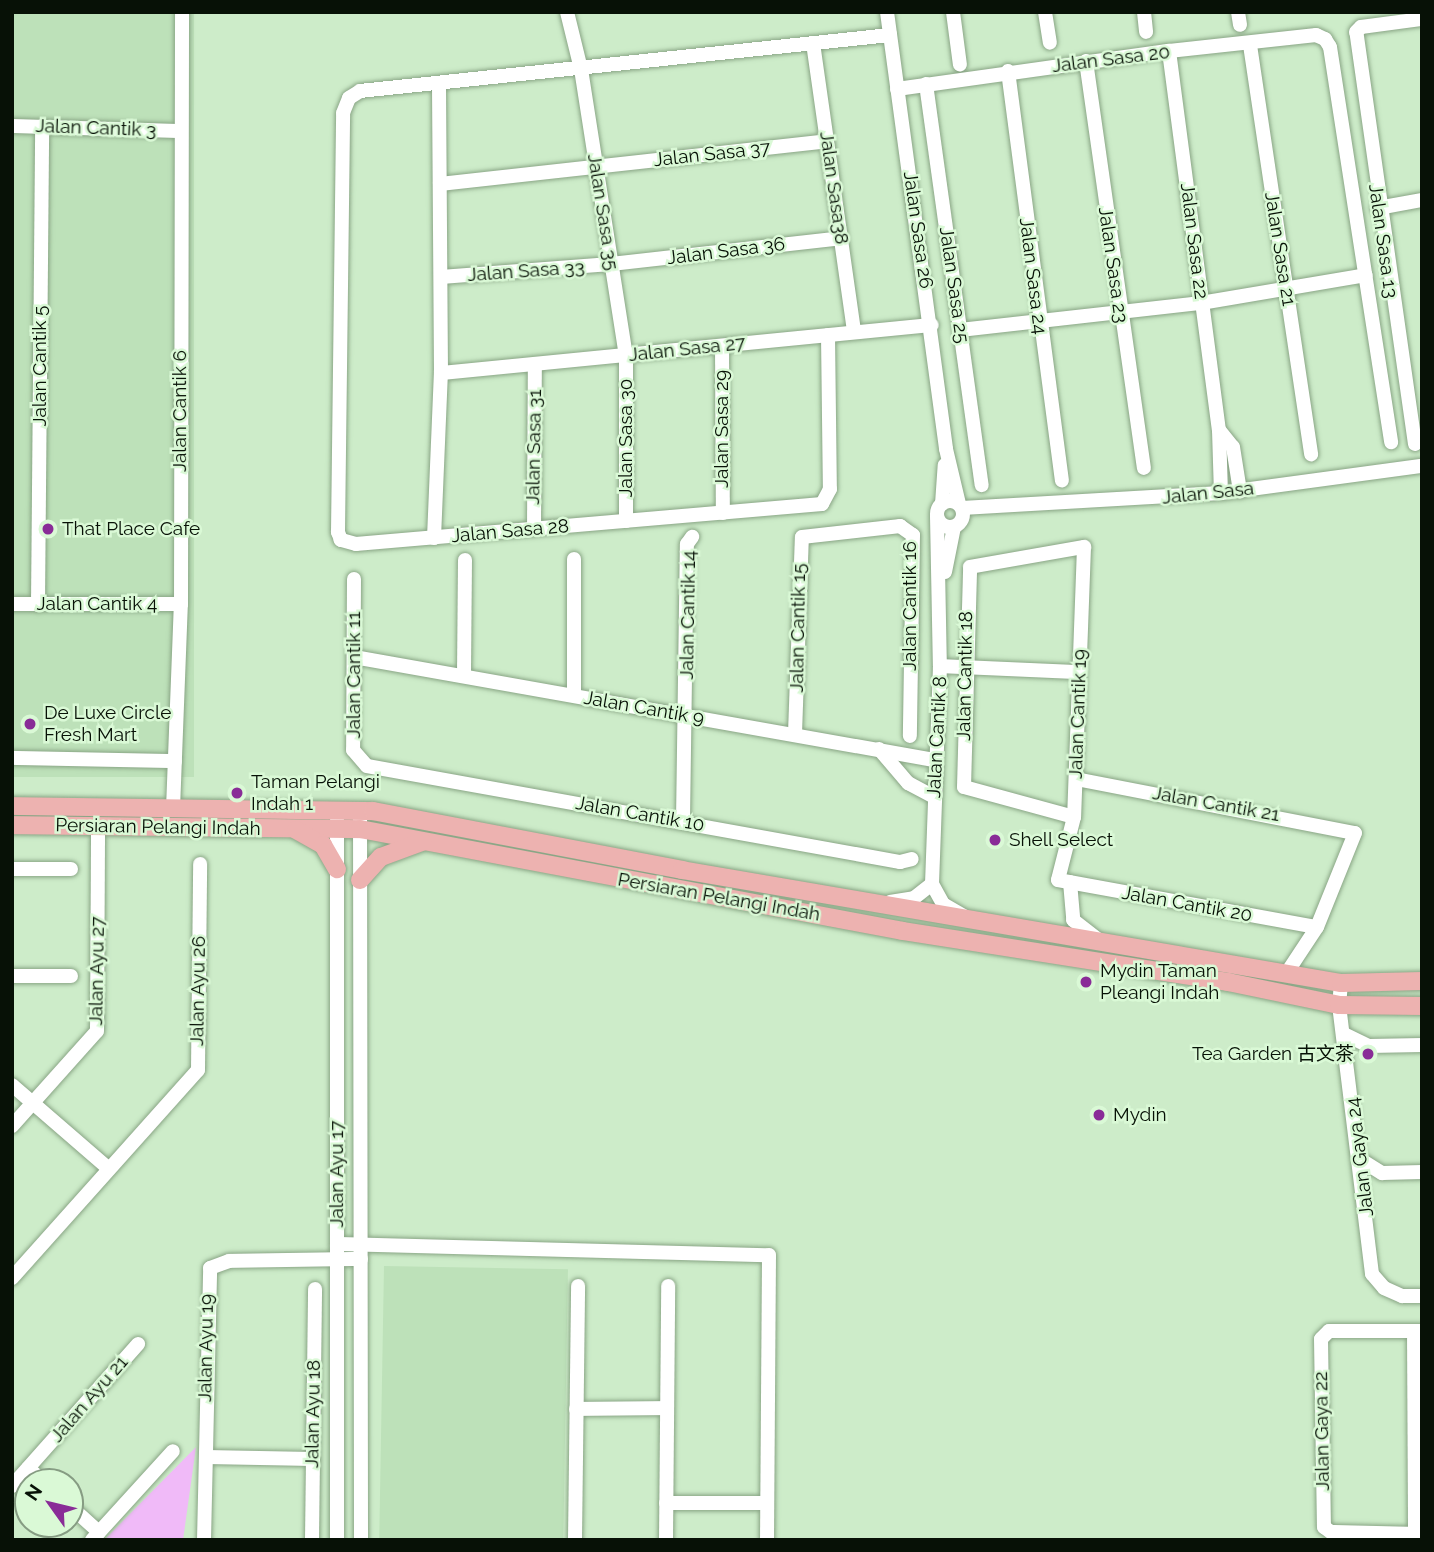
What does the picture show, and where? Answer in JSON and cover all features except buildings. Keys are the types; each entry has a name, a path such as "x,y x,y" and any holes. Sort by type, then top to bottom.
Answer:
{"main road":[{"name":"Persiaran Pelangi Indah","path":"12,806 360,810 878,904 1341,983 1422,981"},
{"path":"173,809 173,818 185,828"},
{"name":"Persiaran Pelangi Indah","path":"12,825 360,829 903,932 1228,982 1339,1005 1422,1006"},
{"path":"293,828 323,845 337,869"},
{"path":"360,880 381,857 422,842"}],"street":[{"name":"Jalan Cantik 6","path":"173,809 181,604 179,131 182,12"},
{"name":"Jalan Sasa 35","path":"567,12 581,69 626,355"},
{"name":"Jalan Sasa 26","path":"887,12 932,325 946,449 959,515"},
{"path":"953,12 960,65"},
{"path":"1045,12 1050,43"},
{"path":"1144,12 1146,32"},
{"name":"Jalan Sasa 13","path":"1415,444 1378,208 1356,37 1361,27 1422,19"},
{"path":"435,538 356,544 341,540 338,507 343,113 348,97 360,91 439,86 890,35"},
{"name":"Jalan Sasa 20","path":"897,89 1007,71 1170,51 1250,45 1316,35 1325,39 1330,47 1366,275"},
{"name":"Jalan Sasa38","path":"813,43 854,332"},
{"name":"Jalan Sasa 21","path":"1250,45 1311,454"},
{"name":"Jalan Sasa 22","path":"1170,51 1219,430 1221,493"},
{"name":"Jalan Sasa 23","path":"1086,61 1119,310 1144,468"},
{"name":"Jalan Sasa 24","path":"1007,71 1038,322 1062,480"},
{"name":"Jalan Sasa 25","path":"926,84 982,485"},
{"name":"Jalan Sasa 28","path":"439,86 441,373 435,538 723,513 827,500 828,335"},
{"name":"Jalan Cantik 3","path":"12,126 179,131"},
{"name":"Jalan Cantik 5","path":"38,605 42,126"},
{"name":"Jalan Sasa 37","path":"440,184 827,141"},
{"path":"1378,208 1422,200"},
{"name":"Jalan Sasa 36","path":"611,264 841,238"},
{"name":"Jalan Sasa 33","path":"441,277 611,264"},
{"path":"960,330 1119,310 1201,303 1286,285 1366,275 1391,442"},
{"name":"Jalan Sasa 27","path":"441,373 932,325"},
{"name":"Jalan Sasa 29","path":"722,346 723,513"},
{"name":"Jalan Sasa 30","path":"626,355 626,521"},
{"name":"Jalan Sasa 31","path":"534,529 535,364"},
{"name":"Jalan Sasa 22","path":"1219,430 1233,447 1240,491"},
{"name":"Jalan Sasa 26","path":"940,590 940,510 946,449"},
{"name":"Jalan Sasa","path":"940,510 959,515 993,510 1221,493 1422,466"},
{"path":"940,510 942,524 959,515"},
{"path":"940,590 959,515"},
{"name":"Jalan Cantik 16","path":"857,529 900,526 913,535 909,736"},
{"name":"Jalan Cantik 15","path":"795,734 800,543 808,533 857,529"},
{"name":"Jalan Cantik 14","path":"683,821 687,716 687,544 692,537"},
{"name":"Jalan Cantik 18","path":"1074,817 964,787 965,666 970,567 1084,547"},
{"name":"Jalan Cantik 19","path":"1084,547 1074,817 1064,881 1073,920 1099,941"},
{"path":"464,674 465,559"},
{"path":"574,559 574,695"},
{"name":"Jalan Cantik 11","path":"354,579 353,750 367,766"},
{"name":"Jalan Cantik 8","path":"932,884 940,590"},
{"name":"Jalan Cantik 4","path":"12,604 181,604"},
{"name":"Jalan Cantik 9","path":"354,657 464,674 934,760"},
{"path":"940,666 1080,672"},
{"path":"879,749 908,783 934,797"},
{"path":"12,758 175,761"},
{"name":"Jalan Cantik 10","path":"367,766 900,862 912,859"},
{"name":"Jalan Cantik 21","path":"1076,779 1354,832 1317,927"},
{"name":"Jalan Ayu 17","path":"337,809 337,1540"},
{"name":"Jalan Ayu 17","path":"360,810 362,1540"},
{"name":"Jalan Ayu 27","path":"12,1126 97,1031 98,825"},
{"name":"Jalan Ayu 26","path":"12,1278 198,1070 200,864"},
{"path":"12,869 71,869"},
{"name":"Jalan Cantik 20","path":"1064,881 1317,927"},
{"path":"878,904 914,898 932,884 943,904 971,919"},
{"path":"1286,974 1317,927"},
{"path":"12,976 71,976"},
{"name":"Jalan Gaya 24","path":"1341,983 1339,1005 1361,1160 1372,1274 1384,1288 1402,1296 1422,1296"},
{"path":"1344,1034 1369,1046 1422,1045"},
{"path":"1348,1060 1369,1046"},
{"path":"12,1085 109,1169"},
{"path":"1361,1160 1382,1173"},
{"path":"1364,1185 1382,1173 1422,1172"},
{"path":"337,1244 361,1252 769,1255 767,1540"},
{"name":"Jalan Ayu 19","path":"204,1540 207,1276 211,1268 229,1261 337,1260 361,1252"},
{"path":"575,1540 578,1286"},
{"path":"666,1540 668,1286"},
{"name":"Jalan Ayu 18","path":"312,1540 315,1289"},
{"name":"Jalan Gaya 22","path":"1418,1331 1329,1331 1321,1339 1324,1528 1331,1532 1418,1534"},
{"path":"1418,1331 1418,1534"},
{"name":"Jalan Ayu 21","path":"28,1468 138,1344"},
{"path":"576,1409 667,1408"},
{"path":"84,1522 96,1536 173,1451"},
{"path":"206,1457 313,1459"},
{"path":"666,1503 767,1503"}],"shaded area":[{"path":"12,12 194,12 194,777 12,777"},
{"path":"384,1266 568,1269 563,1540 379,1540"},
{"path":"196,1447 183,1540 104,1540"}],"place":[{"name":"That Place Cafe","path":"48,529"},
{"name":"De Luxe Circle Fresh Mart","path":"30,724"},
{"name":"Taman Pelangi Indah 1","path":"237,793"},
{"name":"Shell Select","path":"995,840"},
{"name":"Mydin Taman Pleangi Indah","path":"1086,982"},
{"name":"Tea Garden 古文茶","path":"1368,1054"},
{"name":"Mydin","path":"1099,1115"}]}
